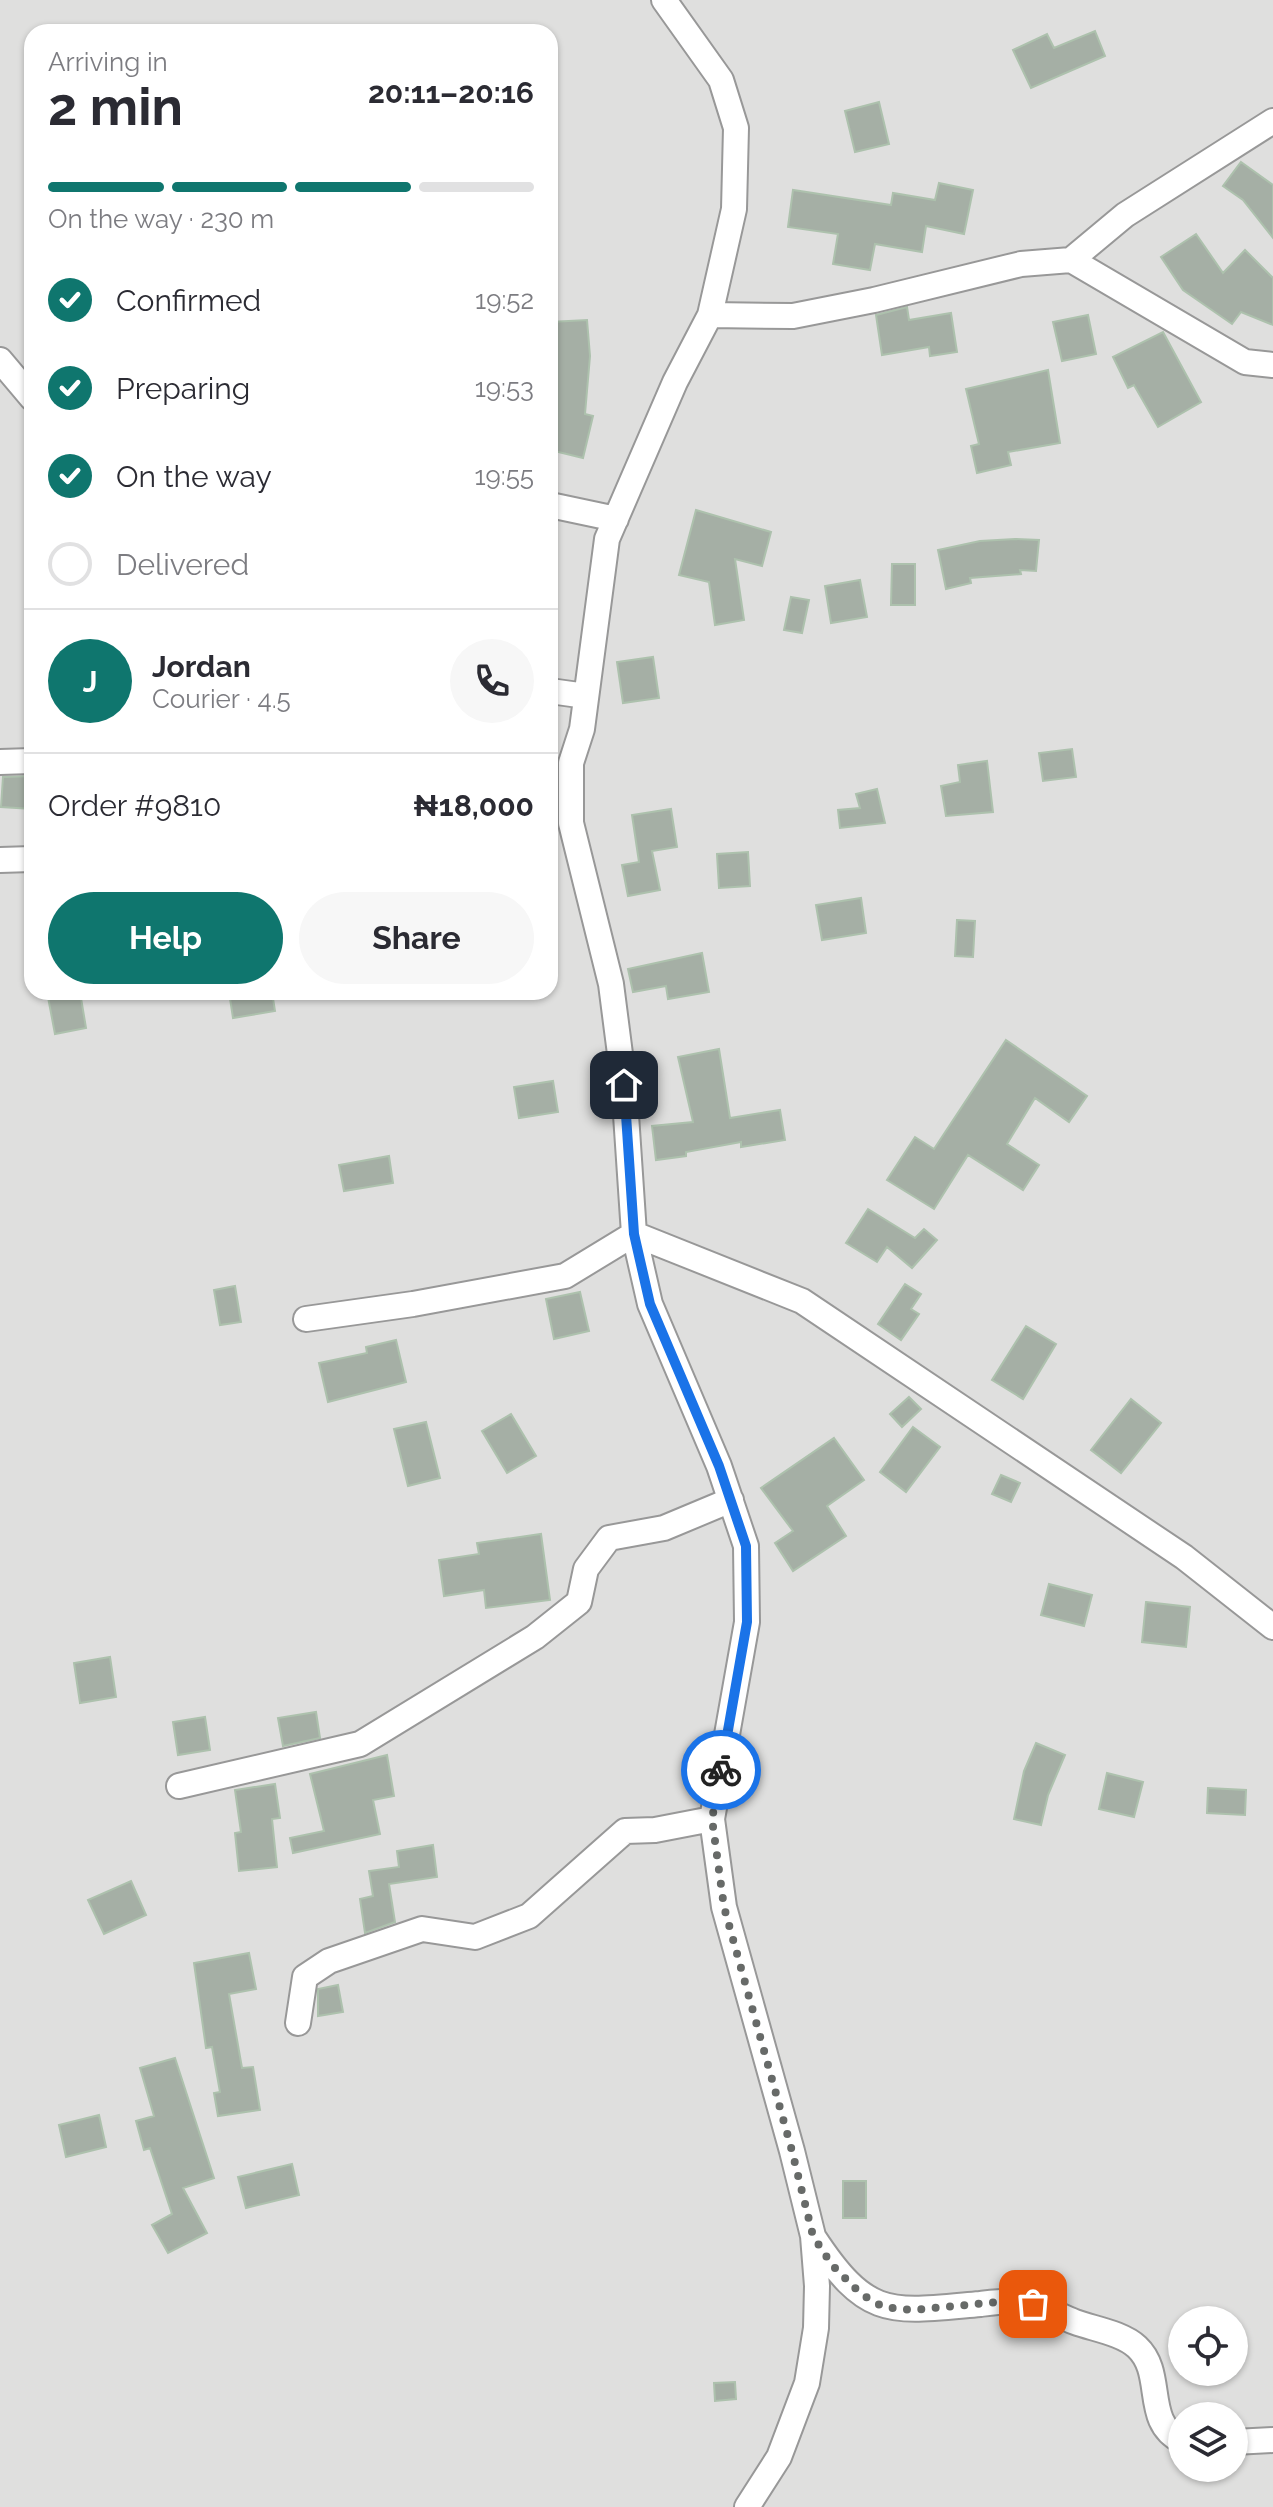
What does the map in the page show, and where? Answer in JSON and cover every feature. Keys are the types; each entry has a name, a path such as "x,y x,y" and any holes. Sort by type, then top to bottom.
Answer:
{"street":[{"path":"664,0 721,80 736,128 734,209 710,315 675,382 607,539 582,729 571,763 571,823 611,984 624,1085 634,1234 650,1304 731,1500 746,1546 747,1622 712,1819 724,1907 813,2236 817,2300 807,2383 779,2457 747,2507"},
{"path":"1071,260 1125,215 1273,121"},
{"path":"710,315 793,316 874,300 1021,264 1071,260 1245,362 1273,365"},
{"path":"0,360 24,388"},
{"path":"558,507 616,519"},
{"path":"558,692 586,696"},
{"path":"0,762 24,761"},
{"path":"0,860 24,859"},
{"path":"306,1319 413,1304 565,1276 634,1234"},
{"path":"634,1234 802,1301 1184,1557 1273,1627"},
{"path":"179,1786 360,1744 535,1637 579,1602 586,1569 609,1538 664,1528 731,1500"},
{"path":"298,2023 305,1977 329,1961 422,1929 475,1937 529,1916 625,1831 655,1830 712,1819"},
{"path":"813,2236 832,2265 861,2294 883,2307 913,2310 998,2302 1033,2304 1136,2346 1150,2364 1159,2418 1168,2432"},
{"path":"1248,2441 1273,2440"}],"shaded area":[{"path":"0,0 1273,0 1273,2507 0,2507"}],"building":[{"path":"1095,31 1105,56 1031,88 1013,50 1047,34 1054,48"},
{"path":"879,102 889,144 855,152 845,111"},
{"path":"1241,162 1273,185 1273,238 1243,200 1223,186"},
{"path":"939,183 973,190 964,234 926,226 922,252 875,244 870,270 833,264 838,234 788,227 793,190 891,205 893,193 935,200"},
{"path":"1196,234 1223,273 1245,250 1273,278 1273,325 1241,312 1232,324 1183,290 1161,257"},
{"path":"907,307 909,320 951,313 957,352 930,356 929,347 882,355 876,315"},
{"path":"1088,315 1096,354 1062,361 1053,322"},
{"path":"587,320 590,356 585,414 593,416 583,458 558,452 558,322"},
{"path":"1163,332 1201,402 1158,427 1134,385 1128,388 1113,357"},
{"path":"1048,370 1060,443 1008,452 1011,465 977,473 971,446 979,444 966,389"},
{"path":"696,510 771,532 762,566 735,559 744,620 715,625 709,582 679,575"},
{"path":"1039,540 1036,571 1020,570 1021,574 970,578 971,583 946,589 938,550 980,541"},
{"path":"892,564 915,564 915,605 891,605"},
{"path":"860,580 867,617 831,623 825,586"},
{"path":"791,597 809,600 802,633 784,630"},
{"path":"653,657 659,698 623,703 617,662"},
{"path":"1072,749 1076,777 1043,781 1039,753"},
{"path":"987,761 993,812 946,816 941,786 960,782 958,765"},
{"path":"24,776 24,808 1,807 3,777"},
{"path":"877,789 885,823 840,828 838,810 860,808 856,794"},
{"path":"671,809 677,847 652,851 660,890 628,896 622,865 639,862 632,815"},
{"path":"748,852 750,886 719,888 717,854"},
{"path":"861,898 866,933 822,940 816,905"},
{"path":"957,920 975,921 973,957 955,956"},
{"path":"702,953 709,992 668,999 666,986 633,992 628,969"},
{"path":"49,1000 81,1000 86,1028 55,1034"},
{"path":"230,1000 273,1000 275,1011 233,1018"},
{"path":"1006,1040 1087,1096 1069,1122 1035,1098 1007,1144 1039,1165 1023,1190 968,1155 934,1209 887,1180 915,1137 934,1149"},
{"path":"719,1049 730,1118 780,1110 785,1140 741,1147 741,1142 656,1160 652,1126 693,1122 678,1057"},
{"path":"553,1081 558,1112 519,1118 514,1087"},
{"path":"389,1156 393,1183 344,1191 339,1165"},
{"path":"868,1209 915,1238 924,1229 937,1240 912,1268 887,1247 877,1262 846,1243"},
{"path":"905,1284 921,1294 911,1309 919,1314 901,1340 878,1324"},
{"path":"235,1286 241,1322 220,1325 214,1290"},
{"path":"580,1292 589,1331 554,1339 546,1299"},
{"path":"1026,1326 1056,1344 1023,1399 992,1380"},
{"path":"396,1340 406,1382 328,1402 319,1363 367,1353 366,1347"},
{"path":"909,1397 921,1409 902,1427 890,1414"},
{"path":"1131,1399 1161,1423 1121,1473 1091,1450"},
{"path":"511,1414 536,1456 507,1473 482,1431"},
{"path":"426,1422 440,1478 408,1486 394,1429"},
{"path":"913,1427 940,1447 906,1492 880,1472"},
{"path":"834,1438 864,1480 827,1506 846,1536 793,1571 775,1543 793,1531 761,1488"},
{"path":"1001,1475 1020,1483 1011,1502 992,1494"},
{"path":"541,1534 550,1600 486,1608 484,1590 444,1596 439,1560 479,1554 477,1543"},
{"path":"1049,1584 1092,1595 1084,1626 1041,1615"},
{"path":"1146,1602 1190,1607 1186,1647 1142,1642"},
{"path":"110,1657 116,1697 80,1703 74,1663"},
{"path":"316,1712 320,1738 283,1746 278,1718"},
{"path":"205,1717 210,1750 178,1755 173,1722"},
{"path":"1036,1743 1065,1755 1048,1795 1041,1825 1014,1819 1024,1771"},
{"path":"387,1755 394,1796 373,1800 380,1834 293,1853 290,1838 324,1831 310,1774"},
{"path":"1107,1773 1143,1782 1134,1817 1099,1809"},
{"path":"275,1784 280,1818 272,1819 277,1867 239,1871 235,1833 241,1832 235,1790"},
{"path":"1208,1788 1246,1790 1245,1815 1207,1813"},
{"path":"433,1845 437,1877 389,1884 395,1922 365,1933 360,1899 373,1896 369,1871 399,1867 397,1851"},
{"path":"131,1881 146,1915 104,1934 88,1900"},
{"path":"249,1953 256,1989 229,1994 242,2068 253,2067 260,2110 218,2116 214,2093 220,2092 212,2047 206,2048 194,1963"},
{"path":"338,1985 343,2012 318,2016 318,1989"},
{"path":"175,2058 214,2178 183,2188 207,2233 168,2253 152,2225 172,2214 150,2148 144,2150 136,2121 154,2116 140,2068"},
{"path":"99,2115 106,2147 66,2157 59,2125"},
{"path":"292,2164 299,2195 246,2208 238,2177"},
{"path":"843,2181 866,2181 866,2218 843,2218"},
{"path":"735,2382 736,2399 715,2401 714,2383"}],"way so far":[{"path":"721,1770 712,1819 724,1907 813,2236 832,2265 861,2294 883,2307 913,2310 998,2302 1033,2304"}],"route":[{"path":"624,1085 634,1234 650,1304 719,1466 746,1546 749,1585 747,1622 721,1770"}]}
